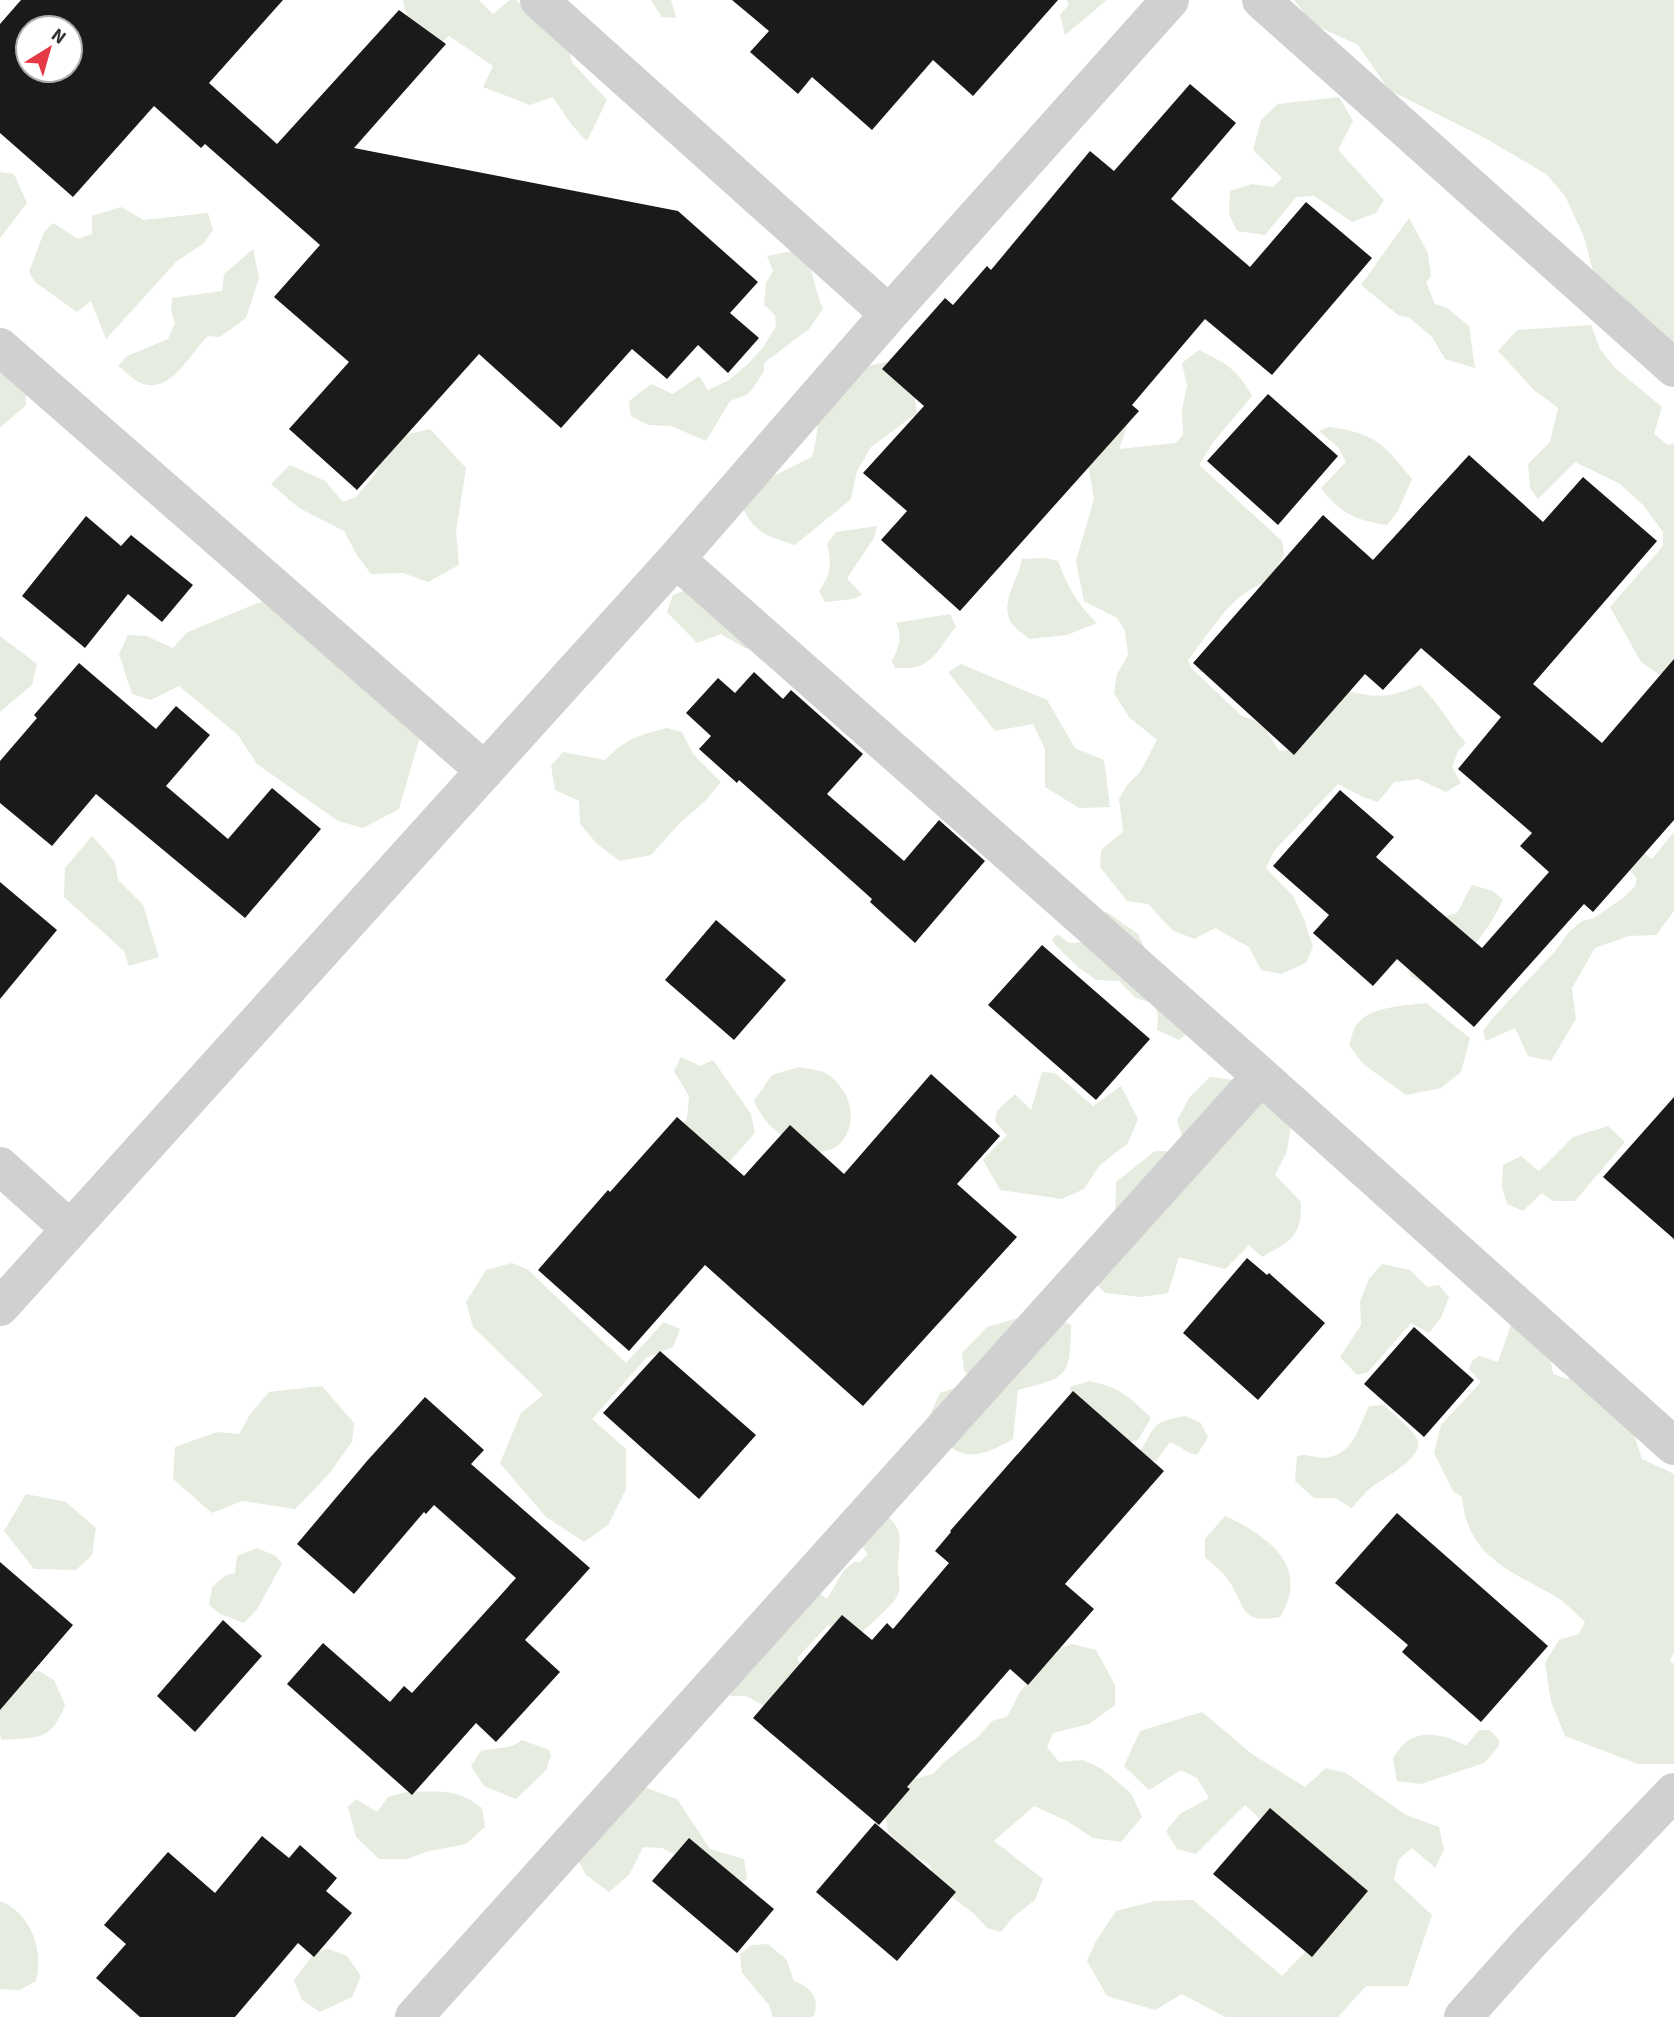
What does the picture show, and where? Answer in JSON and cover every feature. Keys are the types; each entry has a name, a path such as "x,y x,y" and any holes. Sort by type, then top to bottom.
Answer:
{"street":[{"path":"539,0 890,314"},
{"path":"0,1307 676,559 1170,0"},
{"path":"1261,0 1674,368"},
{"path":"0,347 485,771"},
{"path":"676,559 1261,1076 1674,1446"},
{"path":"414,2017 1261,1076"},
{"path":"0,1166 70,1229"},
{"path":"1462,2017 1674,1792"}],"shaded area":[{"path":"403,0 479,0 493,14 510,0 516,0 537,16 567,41 572,62 607,100 587,141 553,97 530,105 483,87 493,66 449,36 437,46 411,21"},
{"path":"651,0 671,0 676,18 662,17"},
{"path":"1066,0 1107,0 1065,35 1060,15 1069,4"},
{"path":"1294,0 1674,0 1674,356 1600,297 1584,237 1565,196 1546,174 1483,137 1389,90 1358,45 1313,24"},
{"path":"1339,97 1353,121 1338,150 1384,200 1376,213 1352,222 1314,196 1296,197 1265,235 1237,231 1229,214 1230,191 1252,184 1273,187 1282,178 1253,150 1261,120 1278,104"},
{"path":"0,172 14,174 27,203 0,238"},
{"path":"121,207 144,220 208,213 213,230 203,244 177,261 106,339 91,301 77,312 35,282 29,272 44,232 53,223 78,239 92,234 92,216"},
{"path":"1409,218 1428,253 1431,276 1426,282 1435,304 1447,308 1469,326 1475,368 1445,359 1432,337 1410,318 1398,315 1361,285"},
{"path":"253,249 259,278 246,318 220,337 208,336 179,371 161,383 141,383 118,366 127,356 168,339 175,323 171,310 172,298 222,291 224,274"},
{"path":"803,249 823,309 809,329 764,363 764,371 748,394 730,401 706,441 671,426 648,425 631,416 629,401 651,384 673,394 699,376 708,390 729,380 748,364 764,346 776,326 775,315 764,305 766,283 773,271 767,256"},
{"path":"1591,325 1600,349 1616,369 1662,407 1654,434 1668,445 1674,443 1674,663 1660,675 1641,662 1610,607 1663,546 1663,532 1643,505 1620,484 1575,462 1538,499 1530,488 1528,464 1550,442 1558,408 1534,390 1498,351 1517,330"},
{"path":"1199,350 1230,368 1252,396 1214,441 1199,465 1282,541 1284,555 1269,581 1244,594 1223,614 1188,660 1191,668 1242,716 1254,720 1266,729 1279,751 1299,749 1343,690 1382,696 1420,685 1466,743 1458,751 1452,767 1461,783 1446,792 1418,779 1394,782 1378,802 1338,784 1274,851 1266,868 1293,896 1313,947 1306,963 1281,974 1261,970 1249,947 1215,928 1194,939 1172,930 1148,904 1127,901 1100,867 1101,850 1123,832 1119,799 1127,785 1140,772 1157,740 1129,717 1114,693 1117,674 1128,655 1125,631 1117,618 1084,601 1076,561 1094,499 1089,469 1034,453 1129,421 1119,449 1176,443 1183,435 1182,410 1187,386 1182,363"},
{"path":"0,356 25,377 26,405 0,428"},
{"path":"886,362 912,378 917,413 871,447 857,471 851,499 795,545 758,529 747,516 737,494 812,457 822,385 846,371"},
{"path":"1329,427 1357,433 1377,442 1412,479 1398,511 1387,525 1366,521 1342,510 1321,488 1346,462 1338,447 1319,431"},
{"path":"430,429 466,468 456,532 459,565 428,582 403,573 371,574 344,531 299,508 271,484 290,465 325,481 343,502 356,497 377,472 375,461 392,438"},
{"path":"877,526 874,538 847,578 862,595 853,599 825,602 819,591 829,569 827,544 836,532"},
{"path":"1045,558 1058,561 1074,595 1097,623 1067,635 1029,639 1012,624 1008,616 1008,600 1022,559"},
{"path":"300,588 428,709 399,809 363,828 338,821 257,764 238,735 179,686 151,700 132,694 119,654 128,635 146,636 173,648 186,633"},
{"path":"688,589 758,651 745,648 721,634 697,643 667,612 673,595"},
{"path":"950,614 956,627 931,658 917,667 895,668 892,661 900,638 896,623"},
{"path":"0,636 37,664 32,685 0,712"},
{"path":"961,664 1047,700 1075,748 1104,760 1110,807 1079,808 1045,787 1045,749 1033,724 995,731 948,672"},
{"path":"667,728 682,732 693,754 721,782 651,855 620,861 597,844 580,824 579,801 555,790 551,766 563,752 605,760 633,739"},
{"path":"1612,831 1652,859 1674,832 1674,911 1656,935 1629,936 1595,948 1572,988 1576,1019 1551,1061 1528,1056 1515,1028 1486,1041 1483,1031 1491,1020 1557,949 1568,933 1582,921 1594,918 1624,897 1635,886 1637,878 1623,863"},
{"path":"92,836 115,862 118,880 143,905 159,957 129,966 124,951 64,897 65,868"},
{"path":"1472,885 1493,891 1503,900 1480,938 1428,986 1410,976 1407,963 1435,919 1457,913"},
{"path":"1107,912 1138,934 1186,1034 1179,1040 1157,1030 1155,1004 1136,998 1119,981 1096,980 1078,967 1052,940 1059,935 1069,943 1088,942 1093,916"},
{"path":"1426,1003 1470,1038 1461,1072 1441,1088 1406,1095 1363,1064 1349,1045 1359,1021 1376,1011"},
{"path":"681,1057 700,1066 713,1060 751,1114 755,1133 728,1163 669,1144 687,1118 689,1096 674,1071"},
{"path":"799,1067 827,1074 843,1090 850,1106 850,1122 846,1136 837,1146 824,1151 808,1150 789,1140 772,1127 754,1101 772,1075"},
{"path":"1042,1072 1055,1073 1093,1106 1121,1086 1138,1119 1128,1143 1099,1166 1084,1189 1062,1199 1000,1190 983,1160 1007,1135 995,1122 997,1111 1015,1094 1031,1110"},
{"path":"1210,1077 1234,1080 1294,1102 1287,1151 1275,1175 1301,1202 1296,1231 1287,1242 1262,1257 1249,1245 1225,1269 1179,1257 1168,1293 1141,1297 1105,1293 1086,1275 1115,1225 1116,1182 1155,1151 1187,1152 1177,1120 1190,1097"},
{"path":"1608,1126 1625,1142 1575,1201 1553,1201 1542,1193 1523,1211 1507,1204 1502,1187 1503,1165 1521,1156 1539,1171 1573,1137"},
{"path":"512,1263 527,1269 626,1363 664,1322 680,1329 673,1347 646,1358 592,1419 626,1449 626,1489 608,1525 584,1542 546,1517 500,1463 521,1413 543,1395 473,1327 466,1302 486,1270"},
{"path":"1382,1264 1410,1270 1427,1287 1439,1285 1449,1297 1441,1318 1429,1333 1411,1323 1368,1372 1357,1375 1340,1357 1361,1325 1360,1301 1369,1279"},
{"path":"1046,1314 1071,1325 1069,1356 1063,1372 1047,1382 1018,1390 1013,1439 986,1452 965,1454 956,1450 928,1419 940,1393 960,1386 980,1388 964,1371 962,1353 987,1327"},
{"path":"1512,1322 1550,1357 1553,1374 1568,1379 1593,1365 1633,1431 1642,1459 1674,1474 1674,1652 1670,1661 1674,1664 1674,1764 1638,1764 1565,1736 1551,1702 1545,1663 1559,1640 1579,1634 1585,1622 1559,1599 1508,1570 1482,1548 1472,1534 1462,1497 1453,1491 1434,1453 1441,1425 1481,1382 1469,1369 1472,1361 1479,1356 1498,1362"},
{"path":"1089,1381 1108,1386 1123,1394 1151,1418 1138,1440 1117,1445 1075,1408 1070,1387"},
{"path":"322,1386 354,1423 352,1442 328,1475 295,1509 242,1501 212,1513 173,1479 175,1447 217,1432 239,1434 249,1416 269,1392"},
{"path":"1384,1405 1408,1428 1418,1442 1413,1456 1406,1463 1367,1491 1352,1508 1335,1498 1314,1498 1295,1481 1297,1456 1324,1458 1342,1452 1354,1439 1369,1406"},
{"path":"1185,1416 1201,1423 1208,1437 1197,1455 1170,1442 1156,1461 1142,1460 1138,1454 1155,1427 1164,1421"},
{"path":"26,1494 66,1502 96,1528 92,1555 76,1570 34,1569 4,1531"},
{"path":"878,1509 893,1521 899,1533 899,1590 896,1598 856,1637 848,1639 828,1625 797,1658 808,1678 779,1714 746,1696 731,1696 724,1685 814,1588 827,1599 844,1570 854,1562 860,1562 868,1554 856,1539"},
{"path":"1225,1516 1269,1543 1288,1568 1291,1583 1280,1617 1257,1618 1246,1612 1227,1578 1205,1557 1205,1539"},
{"path":"257,1548 276,1556 282,1564 257,1609 244,1623 220,1614 209,1605 212,1587 226,1575 235,1573 237,1556"},
{"path":"1072,1644 1096,1650 1115,1685 1115,1705 1089,1724 1053,1733 1047,1747 1059,1762 1083,1760 1102,1769 1131,1793 1142,1817 1121,1842 1093,1838 1067,1821 1034,1806 994,1841 1043,1879 1035,1900 1013,1917 1001,1932 987,1928 973,1913 939,1887 929,1864 910,1854 888,1832 885,1813 914,1779 933,1774 944,1762 979,1736 992,1721 1007,1717 1020,1692 1056,1650"},
{"path":"39,1671 54,1680 65,1705 60,1717 48,1732 41,1735 2,1740 0,1703 23,1673"},
{"path":"1202,1712 1252,1754 1305,1787 1326,1768 1346,1773 1406,1815 1439,1827 1444,1850 1435,1868 1412,1848 1398,1860 1394,1880 1432,1915 1408,1986 1366,1986 1338,2017 1225,2017 1182,1994 1155,2010 1107,1996 1087,1961 1096,1941 1116,1911 1155,1901 1193,1900 1282,1976 1351,1904 1245,1805 1196,1854 1177,1849 1166,1831 1180,1814 1209,1798 1197,1778 1181,1770 1149,1790 1124,1766 1140,1731"},
{"path":"1479,1730 1490,1730 1499,1740 1499,1746 1484,1763 1421,1784 1397,1781 1393,1758 1407,1741 1422,1735 1437,1735 1466,1746"},
{"path":"522,1740 549,1750 551,1755 546,1770 516,1799 484,1786 471,1766 481,1751 508,1747"},
{"path":"638,1785 677,1799 710,1849 744,1859 747,1878 732,1894 682,1866 674,1854 662,1848 643,1847 629,1875 609,1892 586,1875 573,1851"},
{"path":"406,1792 446,1792 464,1797 482,1808 485,1827 466,1844 429,1851 407,1859 379,1859 356,1837 348,1807 356,1799 377,1812 388,1797"},
{"path":"0,1901 20,1914 33,1934 36,1945 36,1981 20,1990 0,1989"},
{"path":"768,1944 786,1959 794,1981 813,1994 816,2005 813,2017 773,2017 769,2005 742,1973 740,1954 752,1945"},
{"path":"328,1949 347,1956 361,1976 352,1997 320,2012 302,2000 294,1980 315,1952"}],"building":[{"path":"21,0 283,0 209,83 277,144 399,10 446,44 354,148 678,211 758,282 730,313 759,338 728,373 698,345 667,379 632,349 561,428 479,354 357,490 289,429 349,362 274,297 320,245 205,144 201,148 154,106 73,197 0,133 0,24"},
{"path":"732,0 1058,0 973,96 933,60 872,130 812,77 798,94 750,52 769,31"},
{"path":"1190,84 1236,123 1171,199 1250,267 1306,202 1372,258 1272,375 1205,319 1132,405 1139,411 960,611 881,540 907,511 863,473 924,406 882,369 945,298 953,305 987,266 991,270 1090,151 1114,171"},
{"path":"1268,394 1338,456 1278,525 1207,461"},
{"path":"1469,455 1543,522 1583,477 1657,541 1533,684 1602,743 1674,659 1674,820 1593,912 1584,904 1474,1027 1397,959 1373,986 1313,933 1329,915 1273,866 1340,790 1394,837 1376,857 1482,948 1549,872 1520,846 1532,833 1458,769 1501,717 1421,648 1383,690 1365,674 1294,755 1193,663 1323,515 1373,560"},
{"path":"86,516 121,546 131,535 193,585 162,622 128,594 85,648 22,596"},
{"path":"79,663 156,729 176,706 210,735 166,786 228,839 272,788 321,829 245,918 96,794 52,846 0,803 0,761 37,718 34,715"},
{"path":"754,672 783,699 791,690 863,754 827,794 904,861 939,820 985,861 915,943 870,902 872,899 739,780 737,783 699,749 711,736 686,713 718,678 735,693"},
{"path":"0,882 57,930 0,999"},
{"path":"716,920 786,980 734,1040 665,980"},
{"path":"1042,945 1150,1039 1096,1100 988,1005"},
{"path":"931,1074 1000,1136 957,1184 1017,1237 863,1406 705,1265 629,1351 538,1270 677,1117 744,1176 790,1125 844,1174"},
{"path":"1674,1097 1674,1239 1603,1177"},
{"path":"1247,1258 1267,1275 1269,1273 1325,1323 1258,1400 1183,1333"},
{"path":"1414,1327 1474,1380 1424,1437 1364,1384"},
{"path":"660,1351 756,1435 699,1499 603,1413"},
{"path":"1073,1391 1164,1471 1065,1584 1094,1609 1028,1685 1010,1669 907,1787 910,1789 879,1825 753,1718 842,1615 872,1640 887,1623 893,1629 949,1563 935,1551 950,1531"},
{"path":"425,1397 484,1450 471,1464 590,1568 525,1640 560,1672 496,1742 476,1723 412,1795 287,1684 323,1643 390,1702 404,1686 412,1693 516,1578 434,1505 426,1514 424,1512 354,1594 297,1544"},
{"path":"1397,1513 1548,1646 1481,1722 1402,1652 1408,1645 1335,1583"},
{"path":"0,1562 73,1625 0,1710"},
{"path":"223,1620 262,1656 195,1732 157,1696"},
{"path":"1270,1808 1368,1891 1312,1957 1213,1874"},
{"path":"875,1823 956,1892 897,1961 816,1892"},
{"path":"262,1836 289,1858 300,1845 337,1878 326,1891 352,1913 314,1957 298,1943 235,2017 140,2017 96,1978 126,1944 104,1925 168,1852 215,1893"},
{"path":"689,1838 774,1909 737,1953 652,1881"}]}
